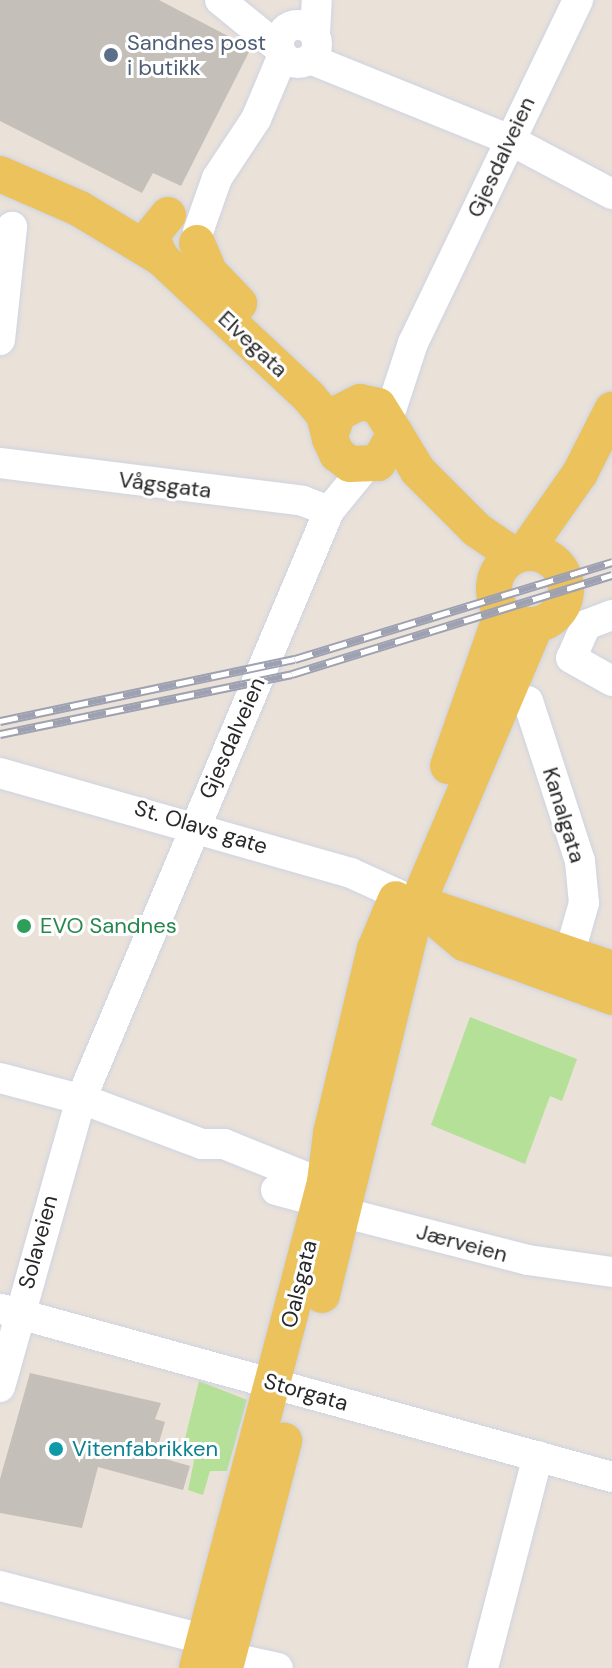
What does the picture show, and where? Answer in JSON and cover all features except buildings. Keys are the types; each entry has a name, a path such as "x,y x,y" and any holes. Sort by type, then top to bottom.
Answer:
{"main road":[{"name":"Elvegata","path":"0,174 80,209 162,259 309,397 330,438"},
{"name":"Elvegata","path":"80,209 188,230 223,289 324,381 377,413"},
{"path":"162,259 187,258 188,230"},
{"path":"377,413 418,471 477,530 509,576 519,624 536,625 563,605 564,575 559,547 580,473 612,410"},
{"path":"377,413 338,413 330,438 337,454 407,490 509,576"},
{"path":"366,467 387,455 377,413"},
{"name":"Oalsgata","path":"410,900 509,576 580,473"},
{"path":"509,576 548,557 564,575"},
{"name":"Oalsgata","path":"214,1658 286,1386 319,1203 375,949 410,900 536,625"},
{"name":"St. Olavs gate","path":"410,900 464,943 565,966 612,969"},
{"name":"St. Olavs gate","path":"565,966 612,997"}],"street":[{"path":"188,230 301,39 317,0"},
{"name":"Gjesdalveien","path":"377,413 406,359 508,139 578,0"},
{"path":"229,6 301,39 350,73 508,139 612,194"},
{"path":"0,340 12,227"},
{"name":"Gjesdalveien","path":"329,511 330,438"},
{"name":"Vågsgata","path":"0,463 303,501 329,511"},
{"name":"Gjesdalveien","path":"81,1099 192,824 329,511 366,467"},
{"path":"612,615 586,625 571,658 612,681"},
{"name":"Kanalgata","path":"528,701 580,861 584,903 565,966"},
{"name":"St. Olavs gate","path":"0,773 192,824 351,873 410,900"},
{"name":"Jærveien","path":"0,1078 81,1099 202,1144 224,1144 271,1178 319,1203 528,1260 612,1272"},
{"name":"Solaveien","path":"0,1387 10,1312 81,1099"},
{"name":"Storgata","path":"10,1312 612,1477"},
{"path":"483,1668 538,1456"},
{"path":"0,1586 214,1658 278,1668"}],"green space":[{"path":"470,1017 577,1059 562,1101 550,1096 525,1164 431,1125"},
{"path":"199,1381 247,1400 227,1471 210,1471 203,1495 188,1490 194,1461 185,1439"}],"railway":[{"path":"0,721 295,659 612,562"},
{"path":"0,734 292,674 612,575"}],"place":[{"name":"Sandnes post i butikk","path":"111,55"},
{"name":"EVO Sandnes","path":"24,926"},
{"name":"Vitenfabrikken","path":"56,1449"}]}
